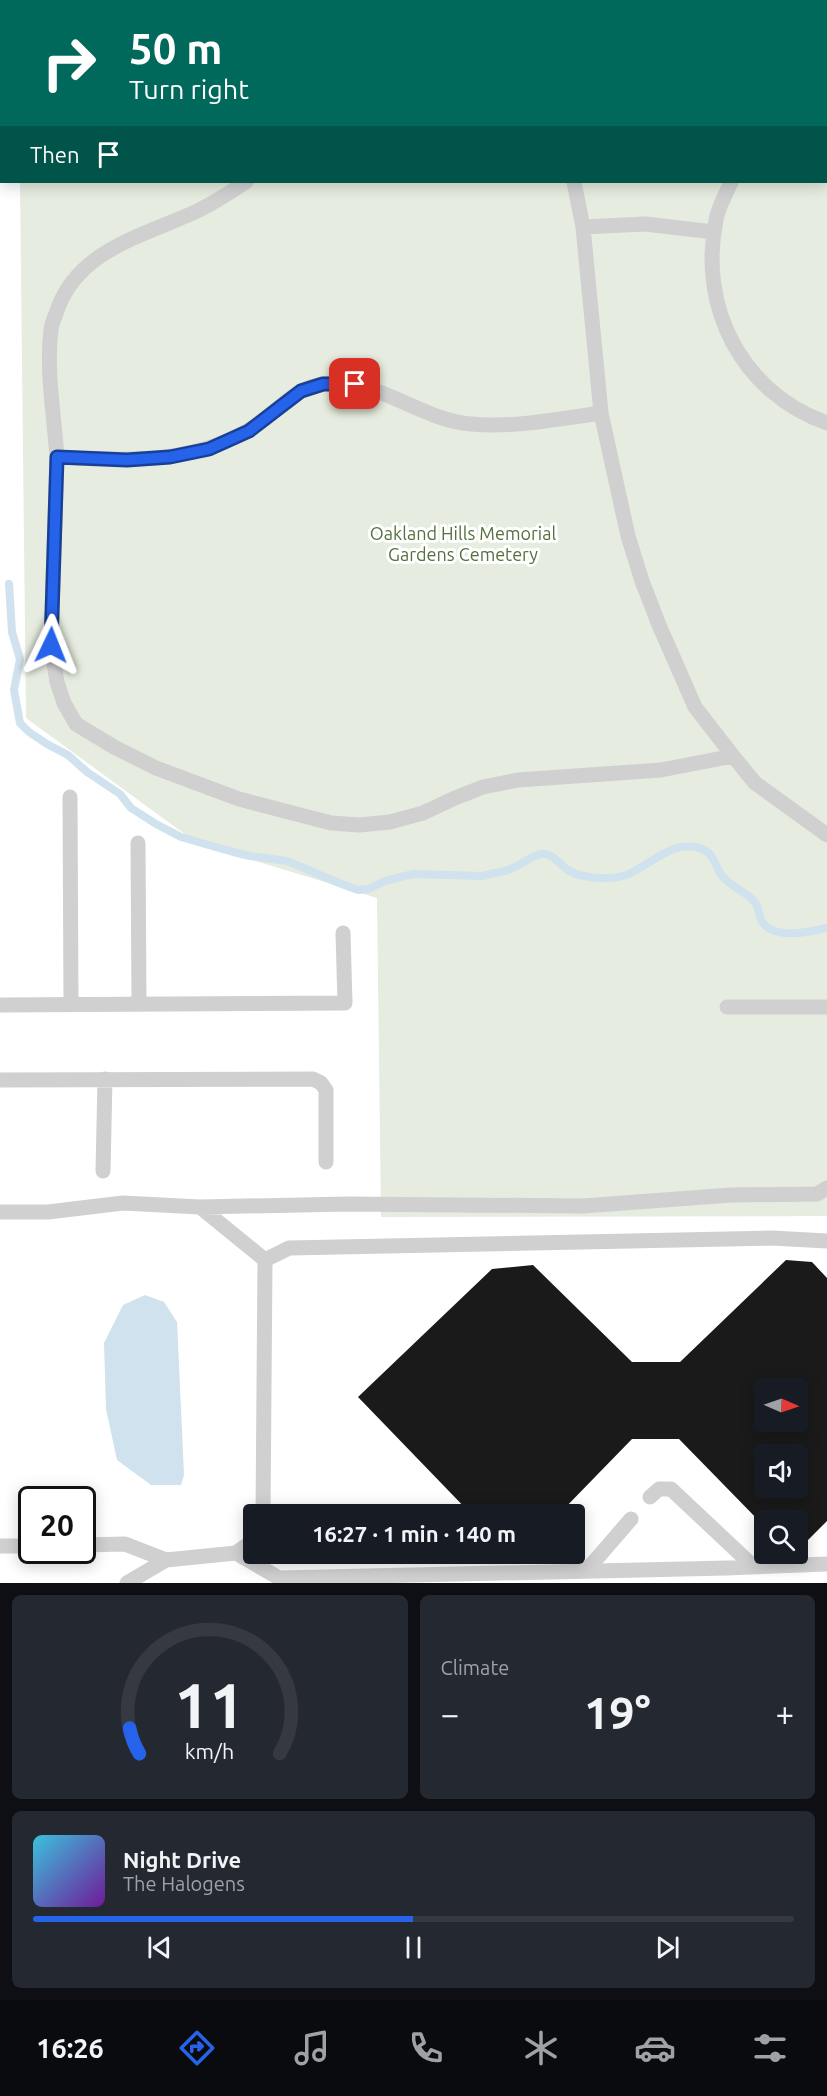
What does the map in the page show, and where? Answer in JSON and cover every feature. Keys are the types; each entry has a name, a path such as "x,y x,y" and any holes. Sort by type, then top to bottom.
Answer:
{"lane":[{"path":"244,183 197,212 148,231 115,247 85,266 64,292 52,328 50,373 57,457 51,645 57,682 64,703 76,724 114,747 156,768 239,799 331,823 359,825 390,822 423,813 483,787 518,780 661,770 733,756"},
{"path":"574,183 583,227 602,413 628,536 646,592 695,707 755,783 827,835"},
{"path":"731,183 716,219 714,232 711,272 719,316 739,356 769,390 806,415 827,423"},
{"path":"583,227 645,224 714,232"},
{"path":"57,457 127,460 170,457 209,449 249,431 301,391 323,384 355,384 433,416 470,424 516,424 602,413"},
{"path":"70,797 71,1005"},
{"path":"138,843 139,1004"},
{"path":"0,1005 345,1003 343,933"},
{"path":"727,1007 827,1007"},
{"path":"103,1171 105,1079"},
{"path":"0,1080 313,1079 321,1083 326,1090 326,1162"},
{"path":"0,1212 48,1212 123,1203 200,1207 348,1204 583,1206 730,1195 817,1194 827,1188"},
{"path":"200,1207 265,1260"},
{"path":"265,1260 289,1248 760,1238 827,1241"},
{"path":"263,1504 265,1260"},
{"path":"650,1497 659,1489 671,1489 754,1567"},
{"path":"586,1571 631,1519"},
{"path":"96,1545 125,1544 166,1560"},
{"path":"0,1546 18,1546"},
{"path":"127,1583 166,1560 236,1553 243,1548"},
{"path":"236,1553 279,1578 827,1564"}],"green space":[{"name":"Oakland Hills Memorial Gardens Cemetery","path":"20,183 827,183 827,1216 381,1217 377,898 197,843 26,718"}],"water":[{"path":"145,1295 164,1302 177,1322 184,1475 181,1485 151,1485 117,1460 106,1409 104,1343 123,1305"}],"building":[{"path":"786,1260 812,1262 827,1278 827,1521 808,1540 808,1510 754,1510 754,1516 679,1439 632,1439 569,1504 461,1504 358,1397 492,1269 533,1265 632,1362 680,1362"}],"waterway":[{"path":"9,584 12,632 20,659 14,690 20,723 29,732 68,755 87,772 120,794 131,808 181,837 250,856 287,861 358,890 368,889 385,881 413,874 483,876 508,870 542,854 553,857 574,873 588,877 612,878 635,871 668,851 686,846 696,847 711,855 722,876 754,901 762,922 768,928 784,933 827,928"}],"route":[{"path":"51,645 57,457 127,460 170,457 209,449 249,431 301,391 323,384 355,384"}]}
